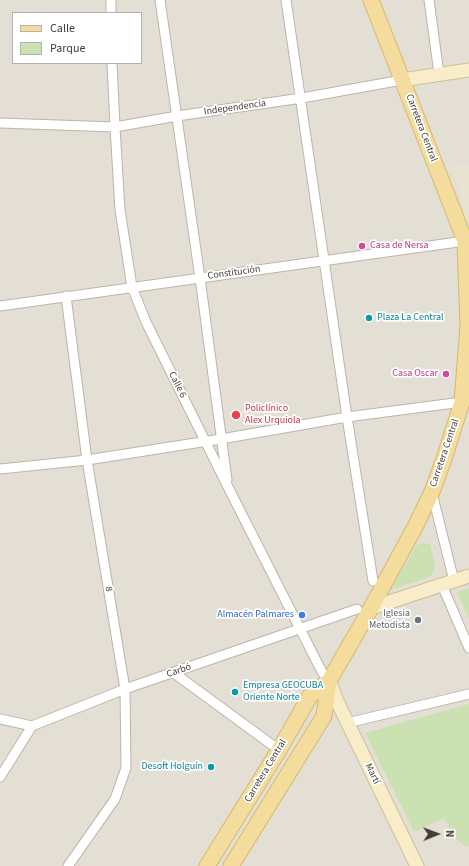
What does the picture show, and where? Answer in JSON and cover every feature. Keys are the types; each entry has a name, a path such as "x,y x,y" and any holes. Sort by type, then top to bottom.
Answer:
{"main road":[{"name":"Carretera Central","path":"231,866 324,716 329,681 364,609 416,525 432,492 462,402 468,325 468,244 402,80 372,0"},
{"name":"Independencia","path":"402,80 469,70"},
{"name":"Carbó","path":"364,609 469,576"},
{"name":"Carretera Central","path":"207,866 279,750 310,696 329,681"},
{"name":"Martí","path":"329,681 347,723 417,866"}],"street":[{"path":"111,0 111,12"},
{"path":"160,0 229,489"},
{"path":"286,0 302,98 347,417 373,581"},
{"path":"429,0 439,74"},
{"name":"Calle 6","path":"112,64 114,127 120,210 132,287 146,322 229,489 300,630 322,672 329,681"},
{"name":"Independencia","path":"0,123 114,127 177,116 302,98 402,80"},
{"name":"Constitución","path":"0,306 325,260 468,244"},
{"name":"8","path":"66,296 87,460 126,689 126,768 115,799 68,866"},
{"path":"0,469 87,460 222,439 347,417 462,402"},
{"path":"432,492 448,583 469,648"},
{"name":"Carbó","path":"32,726 126,689 364,609"},
{"path":"174,673 279,750"},
{"path":"347,723 469,694"},
{"path":"0,719 32,726 0,777"}],"shaded area":[{"path":"0,0 469,0 469,866 0,866"},
{"path":"469,164 469,227 452,167"}],"green space":[{"path":"423,543 430,544 435,565 430,577 390,590 417,545"},
{"path":"469,588 469,619 457,592"},
{"path":"469,704 469,846 465,846 457,840 444,818 414,832 365,733"}],"place":[{"name":"Casa de Nersa","path":"362,246"},
{"name":"Plaza La Central","path":"369,318"},
{"name":"Casa Oscar","path":"446,374"},
{"name":"Policlínico Alex Urquiola","path":"236,415"},
{"name":"Almacén Palmares","path":"302,615"},
{"name":"Iglesia Metodista","path":"418,620"},
{"name":"Empresa GEOCUBA Oriente Norte","path":"235,692"},
{"name":"Desoft Holguín","path":"211,767"}]}
